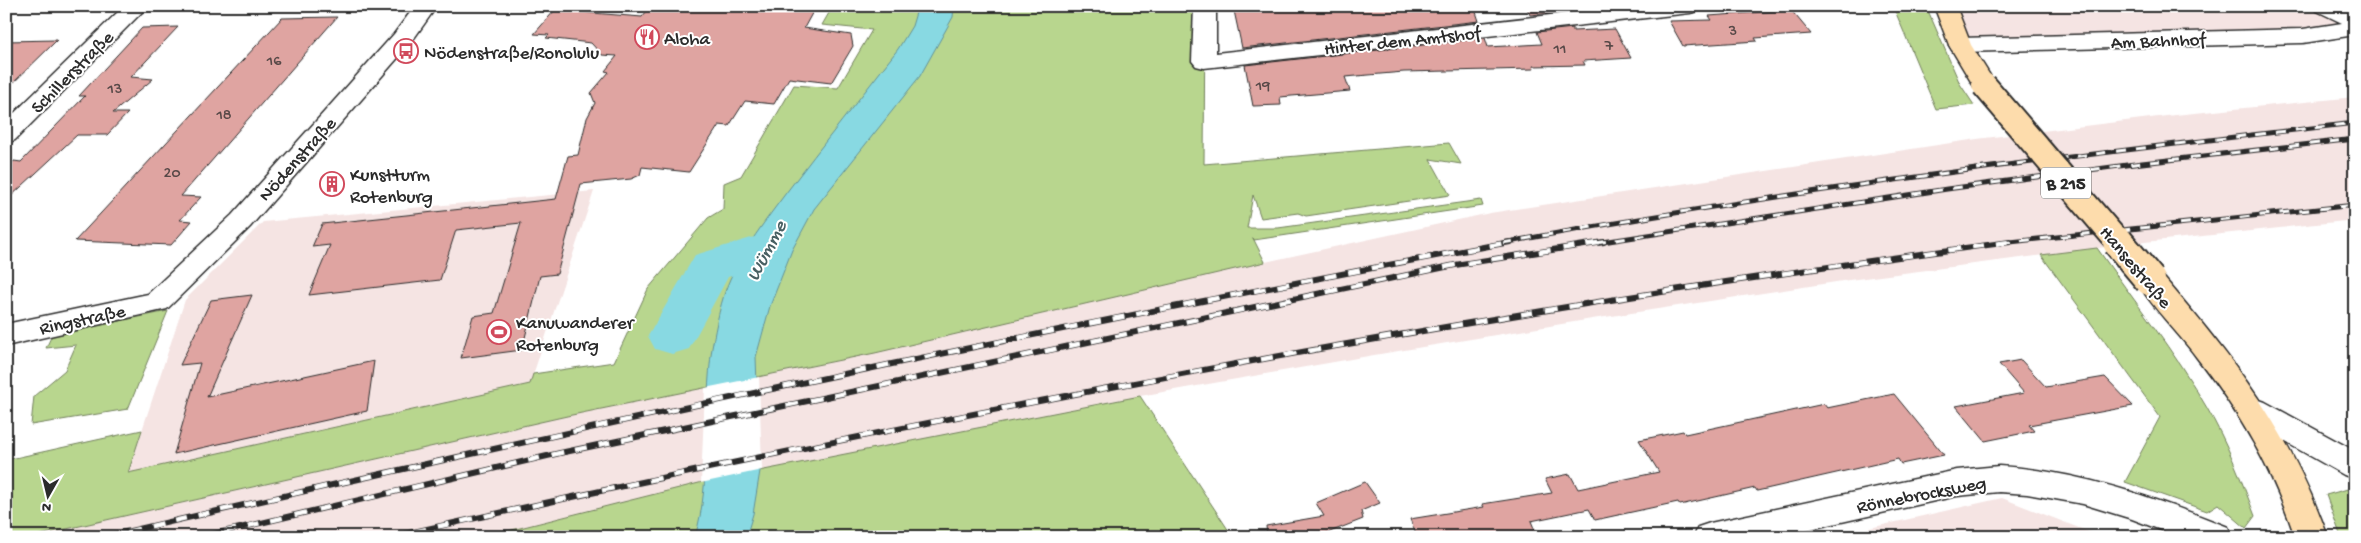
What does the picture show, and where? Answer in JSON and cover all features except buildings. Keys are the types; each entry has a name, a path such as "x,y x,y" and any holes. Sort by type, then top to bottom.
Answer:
{"main road":[{"name":"Hansestraße","path":"1945,6 1960,45 1984,85 2226,371 2254,410 2290,479 2312,537"}],"street":[{"name":"Schillerstraße","path":"6,135 136,6"},
{"name":"Nödenstraße","path":"157,302 241,221 394,49 426,6"},
{"name":"Hinter dem Amtshof","path":"1205,6 1204,62 1690,6"},
{"path":"2325,6 2355,21"},
{"name":"Am Bahnhof","path":"1960,45 2303,36 2355,28"},
{"name":"Ringstraße","path":"6,335 157,302"},
{"path":"2254,410 2355,466"},
{"name":"Rönnebrocksweg","path":"1710,537 1957,483 1997,479 2038,482 2088,493 2134,506 2216,537"}],"shaded area":[{"path":"1945,6 2325,6 2355,28 1960,45"},
{"path":"2355,97 2355,220 2145,242 1849,280 1592,319 1374,355 1140,396 703,482 484,537 31,537 567,416 875,353 1265,262 1490,213 1977,139 2175,115"},
{"path":"594,191 530,384 128,473 185,300 263,222"},
{"path":"2002,498 2102,537 1830,537"}],"green space":[{"path":"833,6 1205,6 1204,164 1449,143 1461,164 1430,159 1450,195 1306,216 1298,213 1261,218 1253,195 1247,228 1278,228 1481,200 1483,206 1254,240 1265,262 875,353 567,416 31,537 6,537 6,460 142,430 128,473 530,384 533,374 614,362 648,289 708,218 723,209 724,183 741,176 794,85 838,88 872,30 822,25"},
{"path":"1893,6 1926,6 1960,84 1974,105 1936,109"},
{"path":"2097,248 2182,367 2221,434 2255,516 2246,528 2218,504 2207,511 2125,482 2160,417 2041,255"},
{"path":"168,311 128,409 31,425 34,396 65,370 76,345 46,348 52,335"},
{"path":"1140,396 1233,537 484,537 703,482"},
{"path":"2355,487 2355,537 2341,537 2326,495"}],"water":[{"name":"Wümme","path":"918,6 954,6 953,17 920,76 814,209 792,250 770,306 756,357 760,471 753,514 746,537 695,537 704,492 709,371 712,348 721,304 730,279 749,245 771,213 898,49 912,26"}],"pier":[{"path":"759,377 762,470 701,483 705,388"}],"waterway":[{"name":"Wümme","path":"672,336 711,266 761,251"}],"railway":[{"path":"1503,243 1821,190 2035,161 2355,123"},
{"path":"1596,243 1947,189 2142,163 2355,139"},
{"path":"2009,242 2355,205"},
{"path":"104,537 630,419 806,382 1157,310 1510,242"},
{"path":"201,537 560,453 1455,265 1604,242"},
{"path":"391,537 793,450 1197,371 1603,301 1806,270 2009,242"},
{"path":"2001,243 2009,242"}],"place":[{"name":"Aloha","path":"647,37"},
{"name":"Nödenstraße/Ronolulu","path":"406,51"},
{"name":"Kunstturm Rotenburg","path":"332,184"},
{"name":"Kanuwanderer Rotenburg","path":"499,332"}]}
